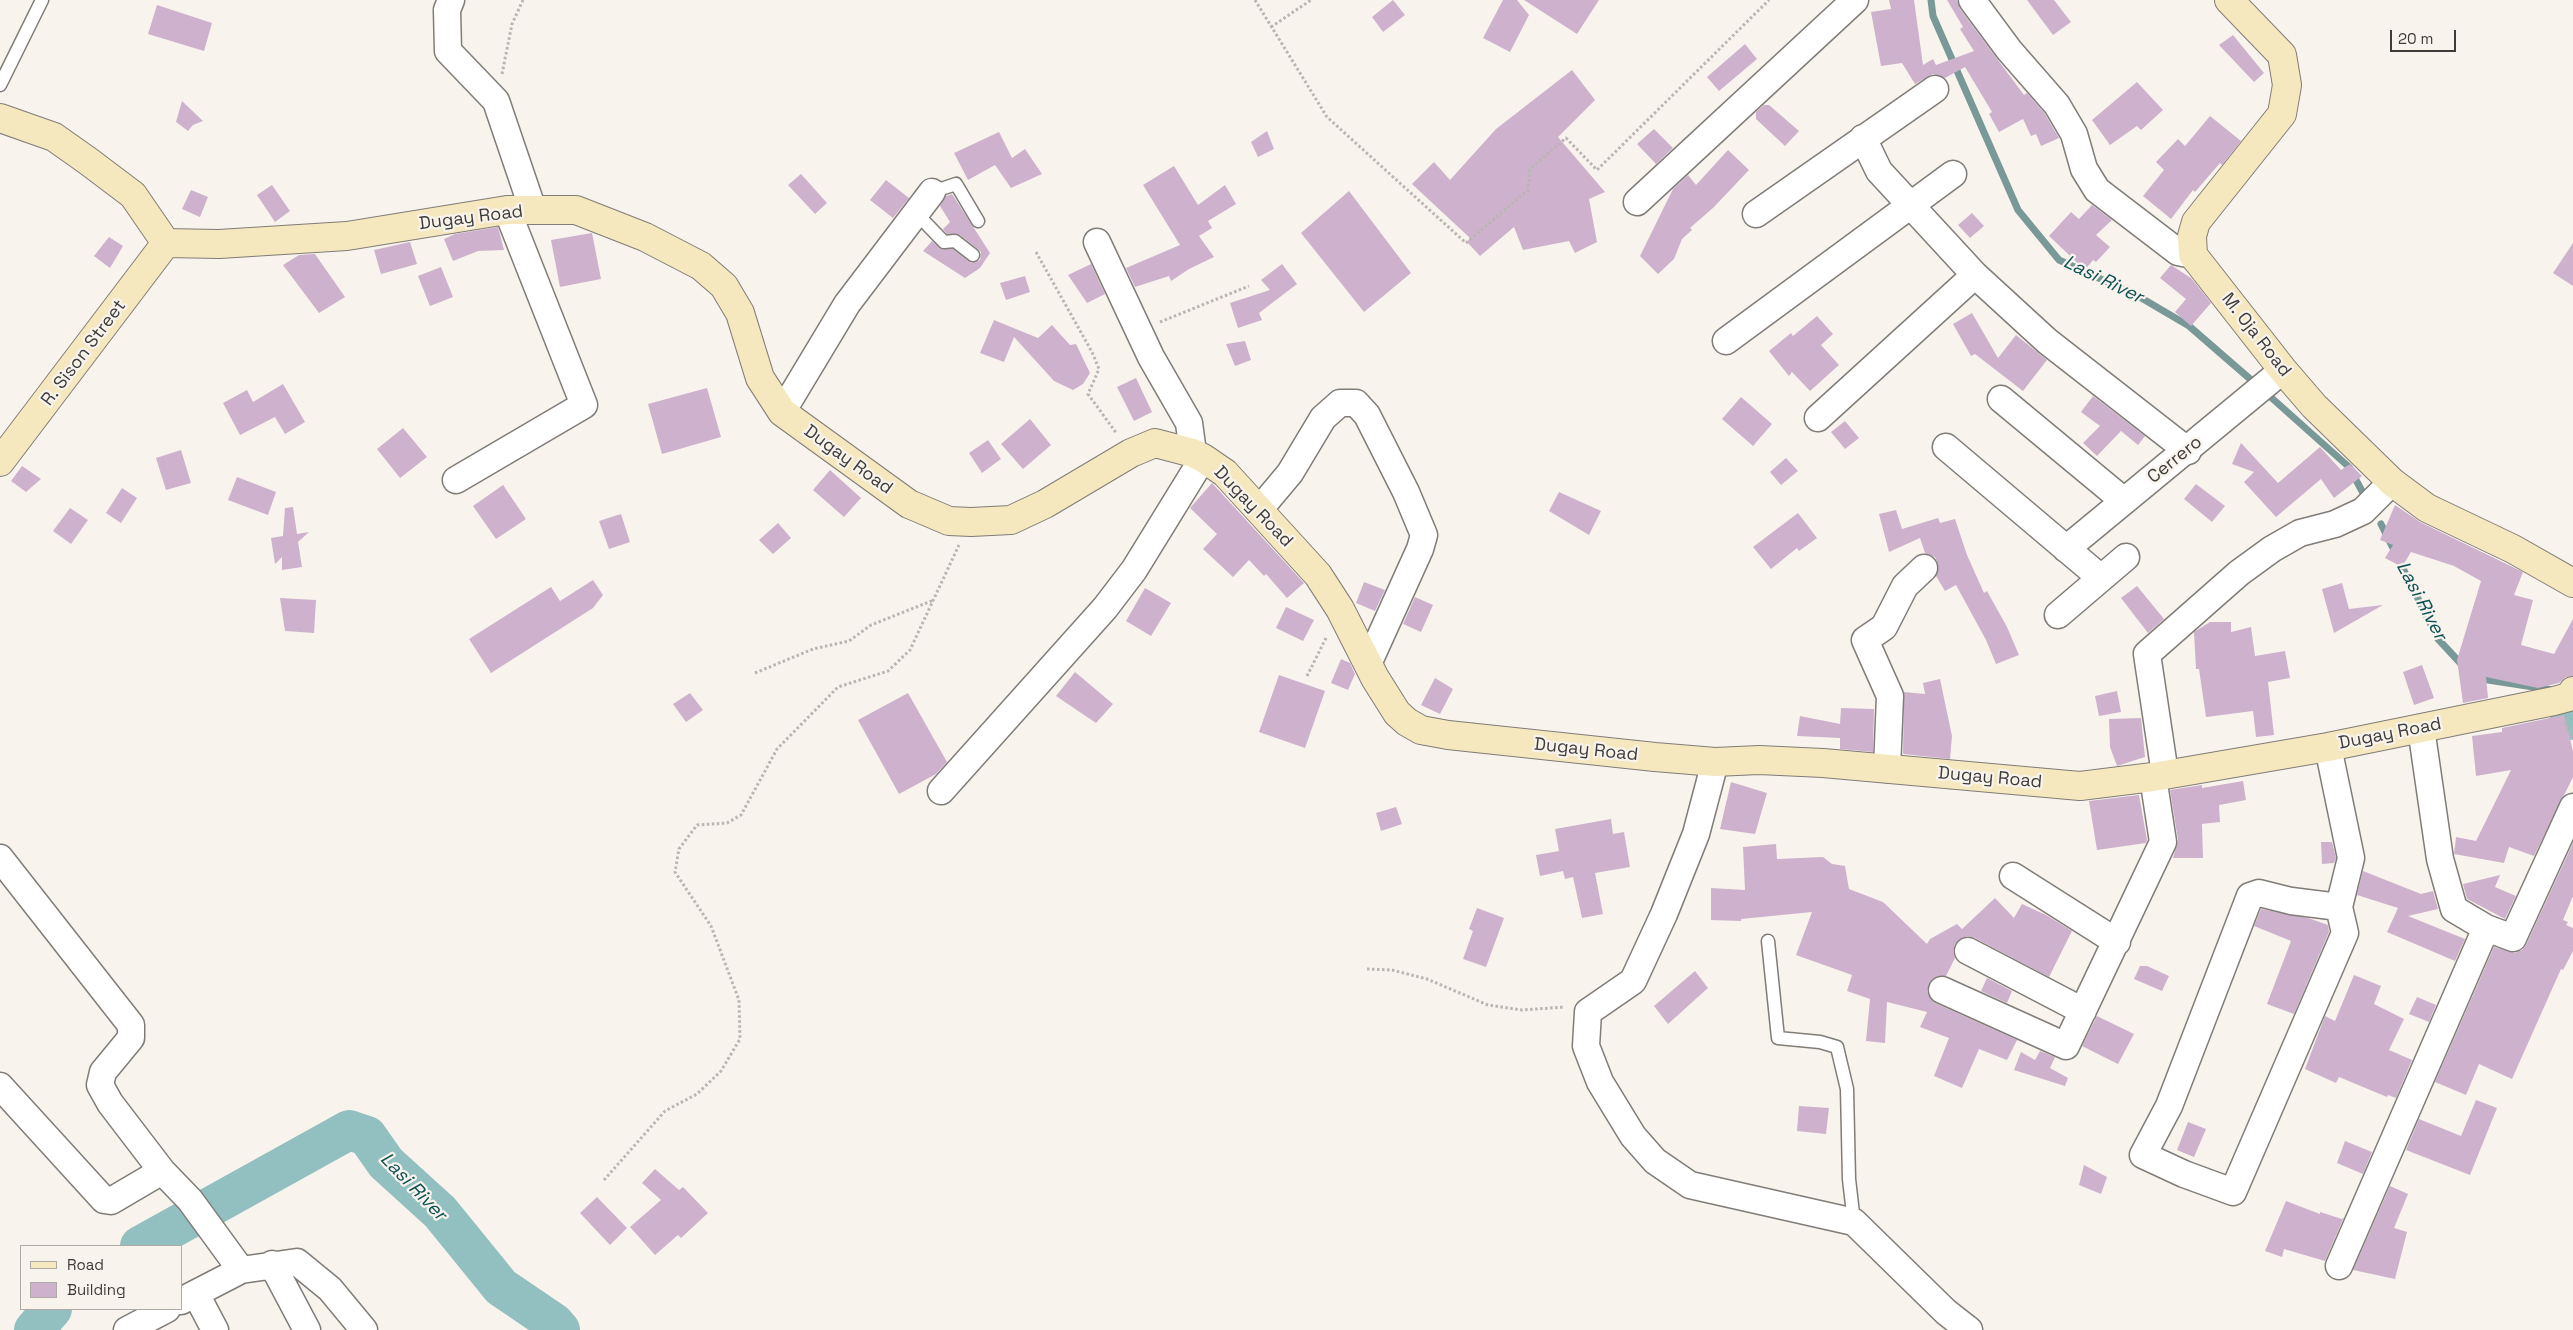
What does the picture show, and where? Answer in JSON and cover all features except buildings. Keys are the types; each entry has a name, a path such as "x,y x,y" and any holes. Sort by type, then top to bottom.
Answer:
{"street":[{"path":"451,0 447,10 448,51 496,101 520,210 584,405 456,480"},
{"path":"1637,202 1855,0"},
{"path":"1972,0 2009,50 2057,105 2074,134 2084,169 2097,190 2178,252 2193,255 2192,236 2196,222 2282,114 2287,85 2282,55 2229,0"},
{"path":"1756,214 1935,89"},
{"path":"0,118 54,137 88,161 133,195 166,243"},
{"path":"1863,138 1880,171 1975,275 2047,342 2188,451"},
{"path":"1726,341 1953,174"},
{"path":"782,412 847,304 932,192"},
{"name":"Dugay Road","path":"166,243 219,244 347,236 520,210 576,210 645,237 701,266 724,286 740,313 760,378 782,412 909,504 948,521 1011,520 1045,504 1130,454 1155,443 1198,455 1225,473 1318,575 1340,609 1368,664 1397,713 1406,722 1421,730 1448,735 1715,762 1759,760 2080,786 2159,776 2328,747 2567,696"},
{"path":"942,790 1105,608 1134,570 1198,455 1189,424 1139,332 1097,242"},
{"name":"R. Sison Street","path":"0,462 166,243"},
{"name":"M. Oja Road","path":"2193,255 2282,370 2353,446 2392,482 2427,508 2513,550 2573,583"},
{"path":"1818,418 1975,275"},
{"name":"Cerrero","path":"2066,550 2124,501 2188,451 2282,370"},
{"path":"2002,399 2124,501"},
{"path":"1259,510 1290,472 1324,418 1340,403 1356,403 1372,424 1406,492 1424,535 1368,664"},
{"path":"1946,447 2101,578"},
{"path":"1942,990 2066,1046 2163,842 2159,776 2147,654 2239,574 2272,549 2300,533 2335,524 2363,511 2392,482"},
{"path":"2058,614 2126,557"},
{"path":"1887,769 1890,696 1865,640 1884,628 1905,586 1924,568"},
{"path":"2420,728 2440,859 2454,909 2486,928 2513,938 2573,807"},
{"path":"2328,747 2351,858 2339,906 2345,933 2233,1192 2143,1156 2169,1106 2250,896 2260,893 2290,901 2339,906"},
{"path":"1715,762 1696,834 1664,914 1633,981 1588,1012 1586,1046 1600,1082 1633,1136 1655,1161 1690,1185 1854,1222 1946,1312 1968,1330"},
{"path":"0,858 131,1025 131,1038 103,1072 100,1085 110,1103 162,1171 190,1200 241,1270"},
{"path":"2013,876 2117,942"},
{"path":"2339,1266 2486,928"},
{"path":"1968,951 2083,1011"},
{"path":"0,1086 104,1200 111,1201 162,1171"},
{"path":"216,1330 188,1298 241,1270 272,1264 297,1262 330,1289 364,1330"},
{"path":"272,1264 308,1330"},
{"path":"127,1330 165,1310"}],"lane":[{"path":"0,85 42,0"},
{"path":"932,192 956,184 978,221"},
{"path":"916,213 944,242 955,241 973,255"},
{"path":"1768,941 1778,1038 1820,1042 1837,1047 1847,1089 1849,1179 1854,1222"}],"path":[{"path":"496,101 512,24 523,0"},
{"path":"1255,0 1327,117 1466,243 1528,190 1530,169 1566,138 1598,170 1769,0"},
{"path":"1271,27 1311,0"},
{"path":"1036,252 1099,369 1088,394 1130,454"},
{"path":"1139,332 1249,286"},
{"path":"604,1180 665,1110 697,1094 721,1071 740,1040 739,1000 711,926 674,872 679,849 697,825 727,823 741,815 777,749 838,687 888,671 910,650 971,522"},
{"path":"755,673 813,648 849,641 871,625 934,600"},
{"path":"1308,676 1340,609"},
{"path":"1368,969 1392,970 1426,979 1488,1005 1522,1010 1563,1006 1588,1012"}],"waterway":[{"name":"Lasi River","path":"1931,0 1933,16 2018,210 2059,260 2138,296 2189,326 2257,385"},
{"name":"Lasi River","path":"2265,392 2349,467 2363,493"},
{"name":"Lasi River","path":"2381,524 2438,639 2464,667"},
{"name":"Lasi River","path":"2478,674 2488,680 2553,690"},
{"name":"Lasi River","path":"2570,714 2573,720"},
{"name":"Lasi River","path":"142,1245 349,1130 367,1136 386,1163 440,1212 501,1287 554,1323 560,1330"},
{"name":"Lasi River","path":"34,1330 51,1310"}]}
